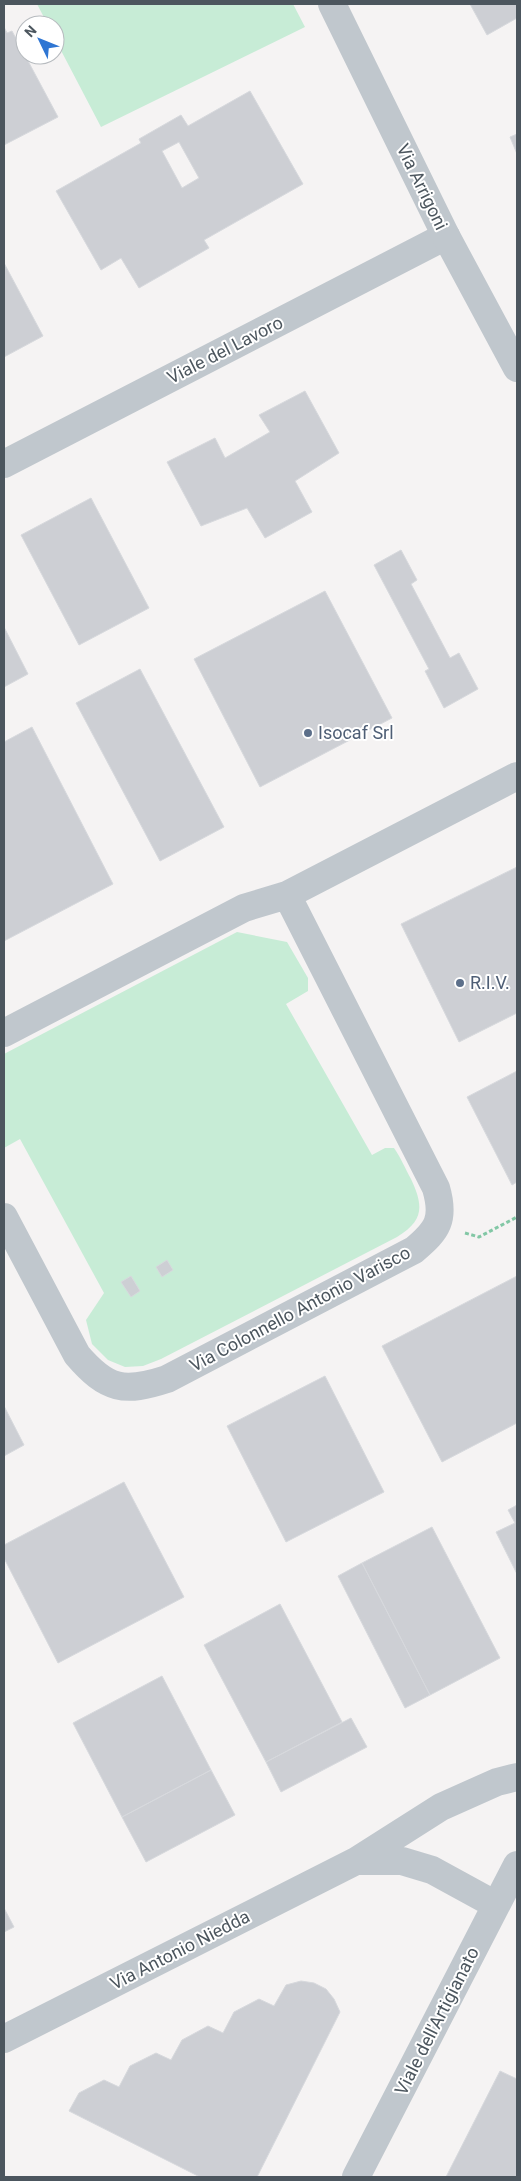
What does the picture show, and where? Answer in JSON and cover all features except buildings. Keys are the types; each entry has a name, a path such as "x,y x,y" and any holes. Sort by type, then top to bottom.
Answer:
{"street":[{"name":"Via Arrigoni","path":"332,4 446,236 517,368"},
{"name":"Viale del Lavoro","path":"4,464 446,236"},
{"path":"4,1033 244,908 287,895 517,776"},
{"path":"287,895 436,1188 441,1206 438,1224"},
{"name":"Via Colonnello Antonio Varisco","path":"4,1217 77,1355 92,1373 110,1384 133,1387 167,1380 414,1250 429,1237 438,1224"},
{"name":"Via Antonio Niedda","path":"4,2039 356,1861 441,1807 498,1782 517,1777"},
{"name":"Via Antonio Niedda","path":"356,1861 402,1861 432,1870 496,1905"},
{"name":"Viale dell'Artigianato","path":"356,2177 517,1865"}],"path":[{"path":"438,1224 479,1237 517,1217"}],"green space":[{"path":"37,4 293,4 305,27 101,127 65,58 65,15 43,15"},
{"path":"237,932 287,942 308,978 308,991 286,1004 372,1155 385,1148 394,1148 415,1188 419,1211 413,1224 397,1237 161,1359 143,1366 125,1367 108,1360 92,1344 86,1320 104,1293 20,1139 4,1148 4,1054"}],"place":[{"name":"Isocaf Srl","path":"308,733"},
{"name":"R.I.V.","path":"460,983"}]}
